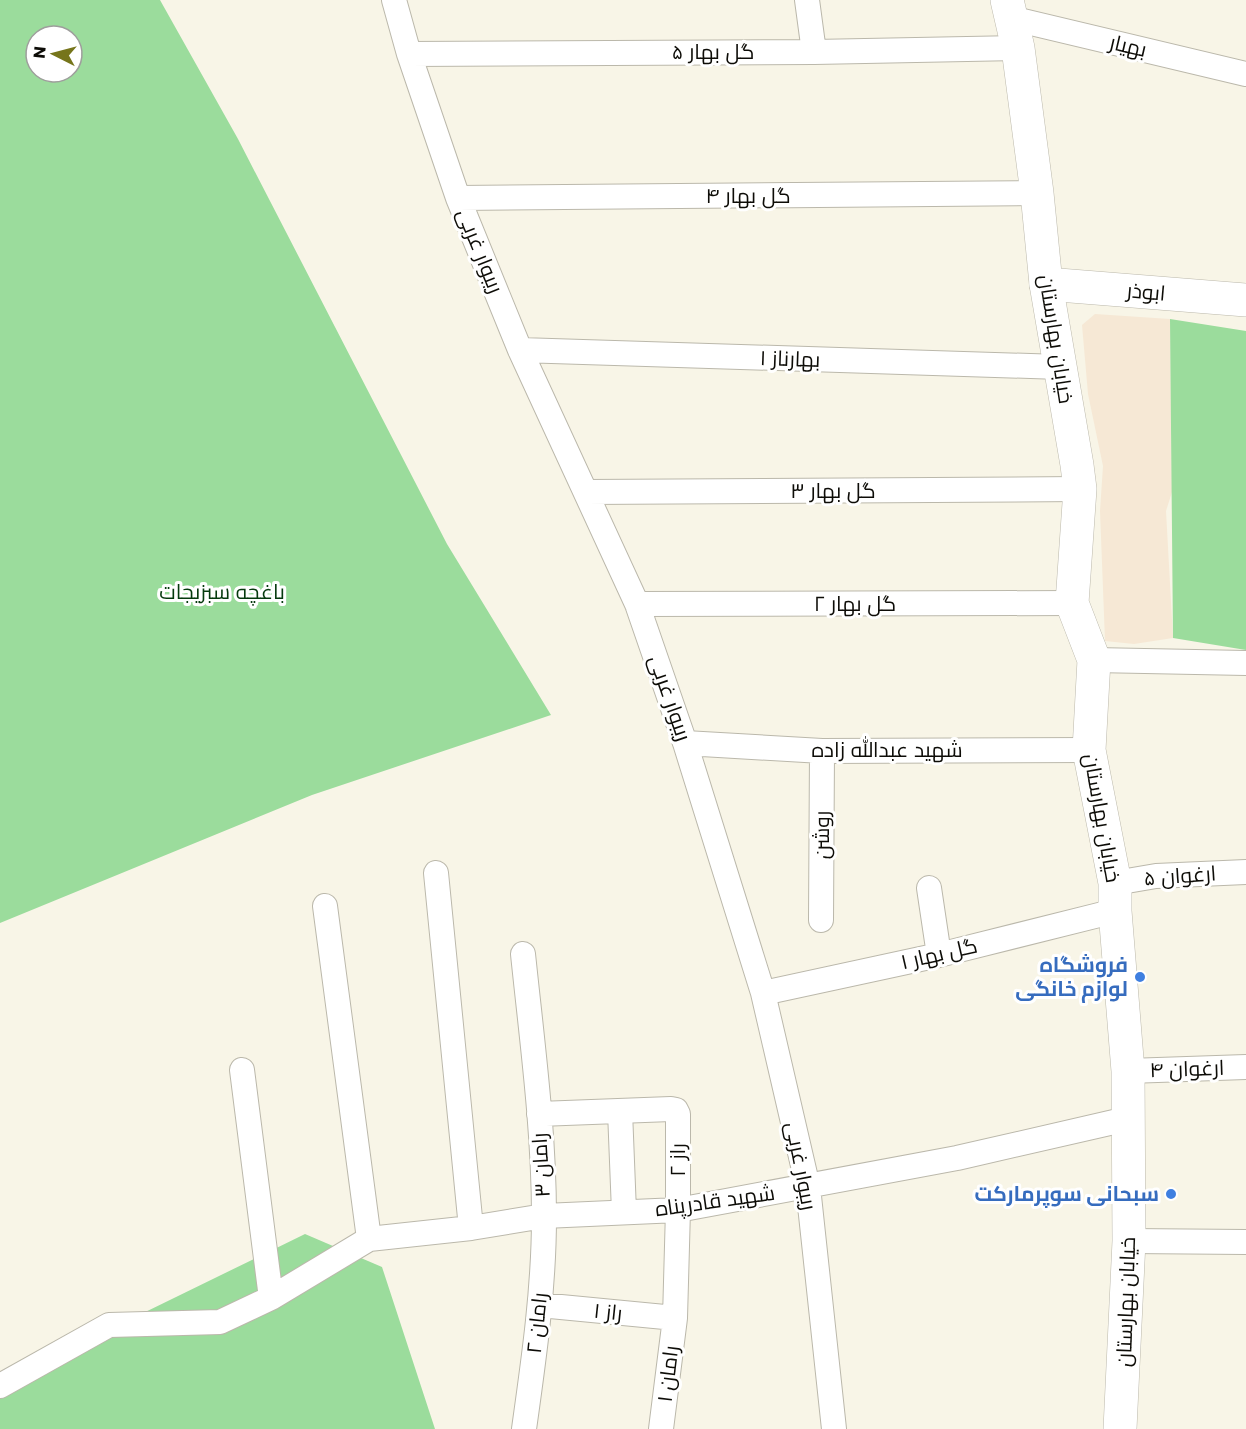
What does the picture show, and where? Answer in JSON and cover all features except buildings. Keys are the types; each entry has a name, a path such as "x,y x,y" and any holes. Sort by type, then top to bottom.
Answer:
{"main road":[{"name":"خیابان بهارستان","path":"1012,22 1037,193 1046,284 1080,489 1072,603 1094,660 1089,750 1115,897 1128,1071 1129,1241 1120,1429"},
{"name":"ابوذر","path":"1046,284 1246,300"}],"street":[{"name":"ریبوار غربی","path":"394,0 409,54 458,198 520,350 638,604 686,743 763,993 808,1187 834,1429"},
{"path":"807,0 814,52"},
{"name":"گل بهار ۵","path":"409,54 814,52 1012,22"},
{"name":"بهیار","path":"1012,22 1246,74"},
{"name":"گل بهار ۴","path":"458,198 1037,193"},
{"name":"بهارناز ۱","path":"520,350 1060,367"},
{"name":"گل بهار ۳","path":"586,492 1080,489"},
{"name":"گل بهار ۲","path":"638,604 1072,603"},
{"path":"1094,660 1246,663"},
{"name":"شهید عبدالله زاده","path":"686,743 822,751 1089,750"},
{"name":"روشن","path":"821,920 822,751"},
{"name":"ارغوان ۵","path":"1115,897 1156,876 1246,872"},
{"path":"436,873 471,1228"},
{"path":"929,888 939,955"},
{"name":"گل بهار ۱","path":"763,993 939,955 1115,897"},
{"path":"0,1386 109,1325 220,1322 271,1298 369,1239 325,906"},
{"name":"رامان ۳","path":"523,954 539,1114 544,1216"},
{"name":"ارغوان ۴","path":"1128,1071 1246,1067"},
{"path":"242,1070 271,1298"},
{"name":"راز ۲","path":"620,1111 676,1110 678,1114 675,1318"},
{"path":"539,1114 620,1111 624,1212"},
{"name":"شهید قادرپناه","path":"369,1239 471,1228 544,1216 678,1210 957,1158 1127,1119"},
{"name":"رامان ۲","path":"524,1429 540,1305 544,1216"},
{"path":"1129,1241 1246,1242"},
{"name":"راز ۱","path":"540,1305 675,1318"},
{"name":"رامان ۱","path":"662,1429 675,1318"}],"shaded area":[{"path":"1095,314 1170,319 1172,492 1166,511 1173,638 1134,644 1105,641 1100,511 1103,466 1088,394 1082,325"}],"green space":[{"name":"باغچه سبزیجات","path":"0,0 160,0 238,139 447,544 551,715 312,795 0,923"},
{"path":"1170,319 1246,331 1246,650 1173,638"},
{"path":"305,1234 382,1267 435,1429 0,1429 0,1383"}],"place":[{"name":"فروشگاه لوازم خانگی","path":"1140,977"},
{"name":"سبحانی سوپرمارکت","path":"1171,1194"}]}
